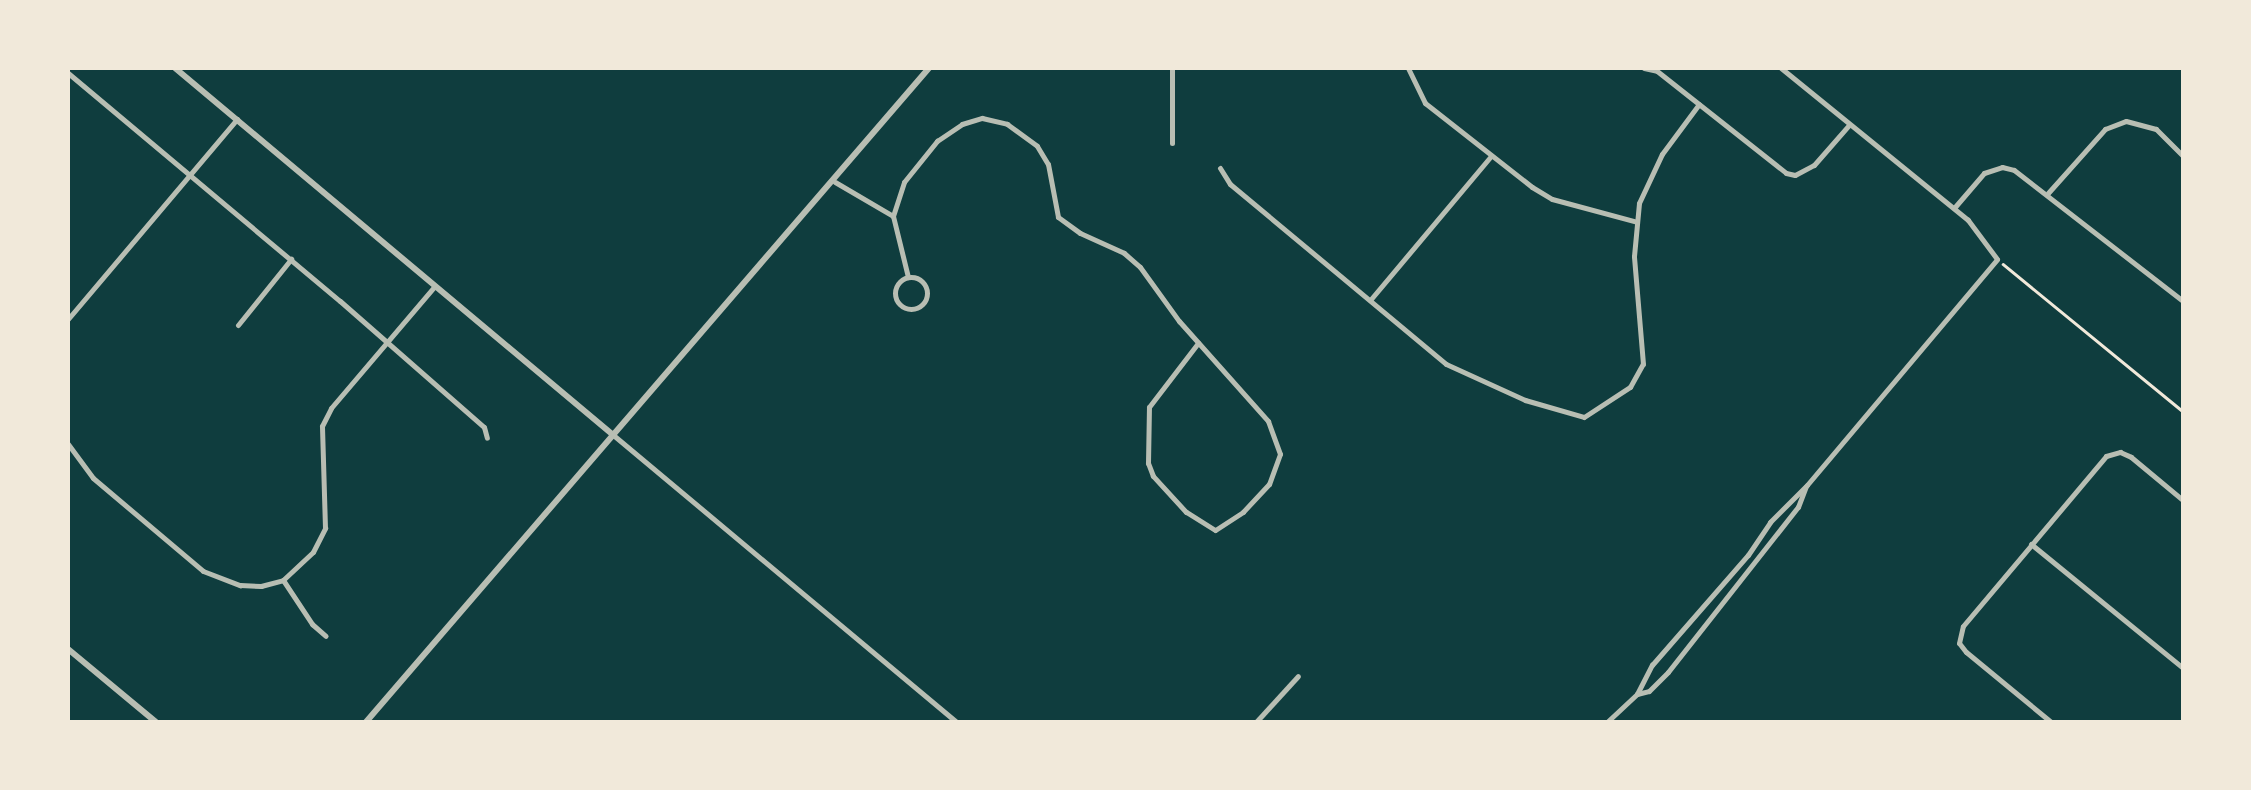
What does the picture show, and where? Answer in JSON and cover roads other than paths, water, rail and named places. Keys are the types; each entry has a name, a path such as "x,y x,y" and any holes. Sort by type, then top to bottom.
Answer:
{"street":[{"path":"175,68 957,722"},
{"path":"366,722 612,434 835,182 929,68"},
{"path":"1172,68 1172,143"},
{"path":"1408,68 1426,103 1552,199 1637,222"},
{"path":"1644,68 1657,71 1794,176 1814,165 1848,126"},
{"path":"1607,722 1617,720 1674,638 1997,259 1954,208 1781,68"},
{"path":"68,72 484,427 487,438"},
{"path":"1220,168 1230,184 1446,364 1525,400 1584,418 1630,387 1643,364 1634,256 1639,203 1662,154 1699,104"},
{"path":"908,278 893,216 904,182 945,134 982,118 1006,124 1026,135 1048,164 1058,217 1080,233 1124,253 1140,267 1198,344 1268,421 1280,454 1269,484 1243,512 1216,530 1186,512 1153,476 1148,463 1150,407 1198,344"},
{"path":"68,319 237,120"},
{"path":"2048,193 2104,129 2126,121 2156,128 2184,157"},
{"path":"1370,300 1491,156"},
{"path":"1954,208 1984,173 2002,168 2025,175 2184,302"},
{"path":"835,182 893,216"},
{"path":"238,324 291,259"},
{"path":"908,278 920,280 926,288 923,303 911,309 901,305 895,296 898,284 908,278"},
{"path":"68,444 93,478 203,571 240,585 261,586 283,580 313,552 325,528 322,426 331,408 435,286"},
{"path":"2051,722 1959,643 1963,626 2097,464 2112,453 2131,458 2184,501"},
{"path":"1638,694 1649,691 1686,648 1798,506 1806,485"},
{"path":"2032,544 2184,669"},
{"path":"1750,551 1758,558"},
{"path":"283,580 312,624 326,636"},
{"path":"1674,638 1686,648"},
{"path":"68,648 156,722"},
{"path":"1256,722 1298,676"}]}
